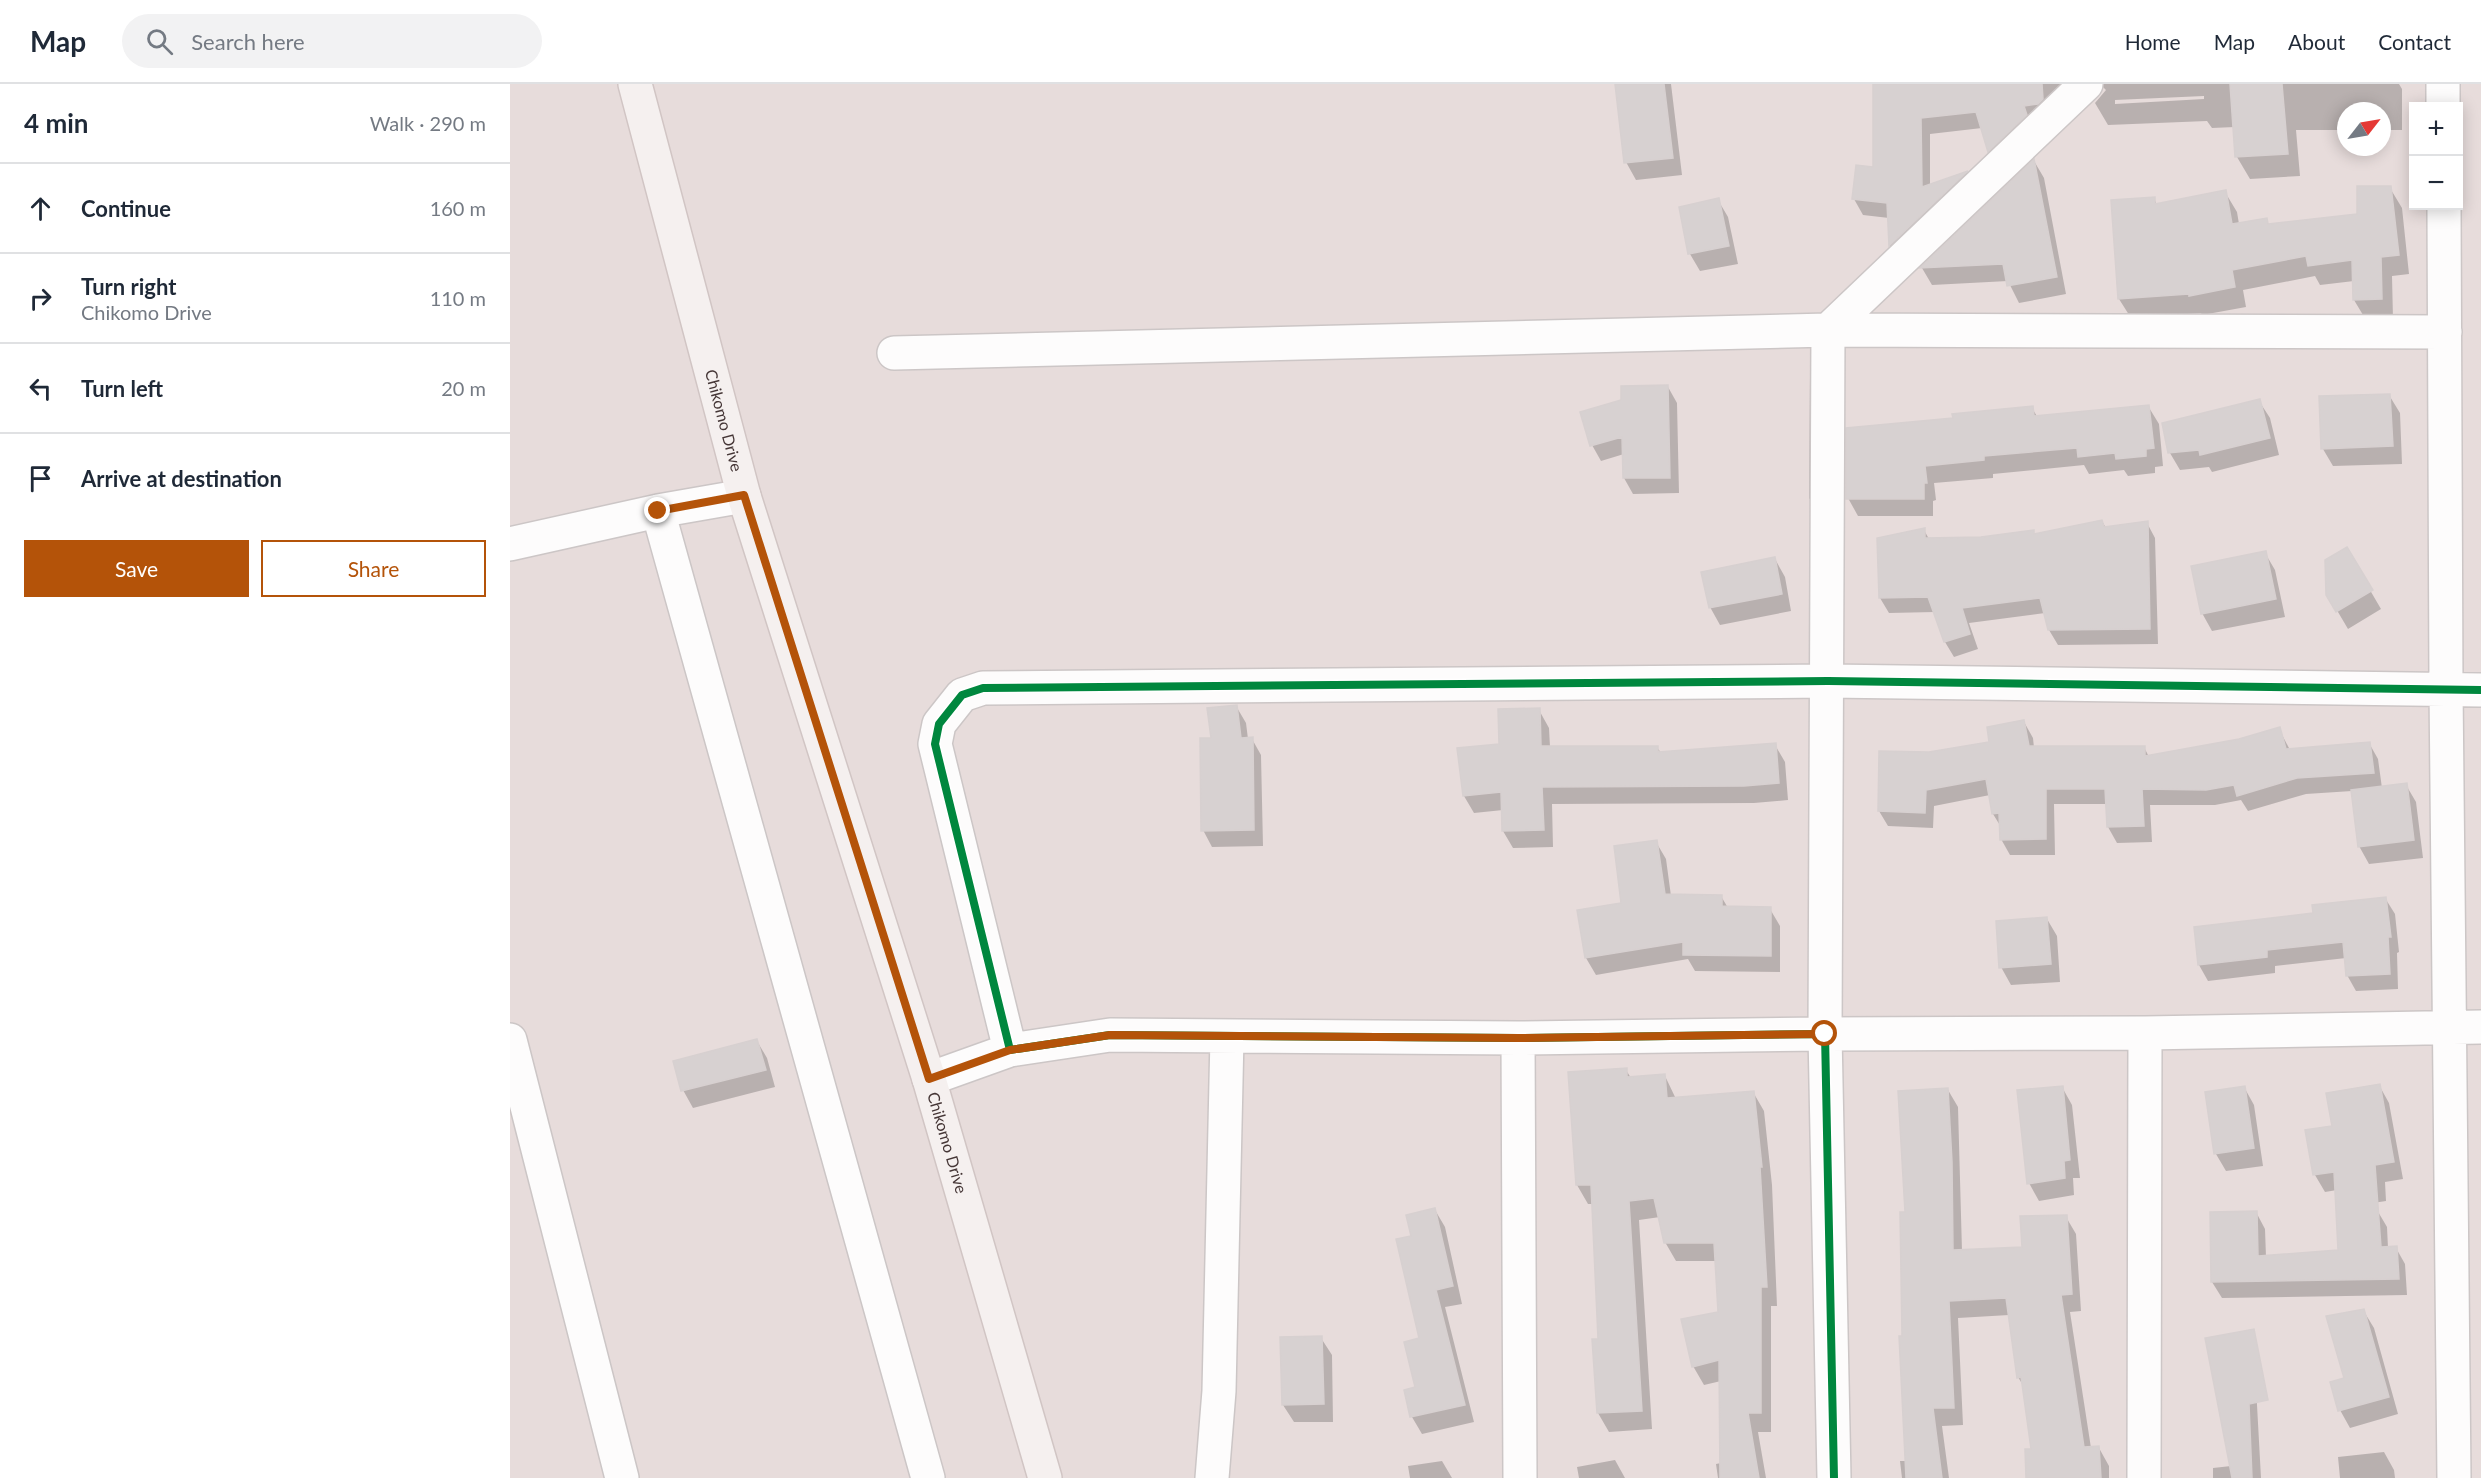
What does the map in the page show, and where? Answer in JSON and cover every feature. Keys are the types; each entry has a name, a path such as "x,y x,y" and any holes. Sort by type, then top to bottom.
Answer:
{"street":[{"name":"Chikomo Drive","path":"635,84 744,495 929,1079 1044,1478"},
{"path":"1834,1478 1825,1034 1828,330 2086,84"},
{"path":"2443,84 2443,102"},
{"path":"2444,210 2446,688 2466,1027 2454,1478"},
{"path":"894,353 1828,330 2445,332"},
{"path":"510,544 658,511 744,495"},
{"path":"658,511 928,1478"},
{"path":"1010,1050 935,744 939,724 962,694 983,688 1828,681 2481,690"},
{"path":"929,1079 1010,1050 1110,1035 1518,1038 2145,1033 2466,1027"},
{"path":"2144,1478 2145,1033"},
{"path":"1212,1478 1219,1391 1227,1037"},
{"path":"1518,1038 1520,1478"},
{"path":"510,1040 622,1478"}],"shaded area":[{"path":"510,84 2481,84 2481,1478 510,1478"}],"building":[{"path":"1615,84 1664,84 1673,158 1624,163"},
{"path":"1873,84 2042,84 2043,99 2038,104 2024,106 2027,115 1988,152 1976,112 1921,118 1922,187 1968,171 1889,246 1887,203 1852,199 1856,165 1873,167"},
{"path":"2230,84 2282,84 2288,154 2235,157"},
{"path":"2034,159 2057,277 2007,286 2003,264 1920,268"},
{"path":"2357,186 2391,186 2399,255 2381,257 2382,299 2353,300 2352,260 2308,266 2306,256 2232,270 2235,287 2189,296 2189,294 2118,299 2111,200 2155,197 2155,204 2226,190 2232,224 2267,218 2268,224 2357,214"},
{"path":"1719,198 1729,246 1688,254 1679,207"},
{"path":"1668,385 1670,478 1623,478 1622,437 1590,446 1580,412 1621,400 1621,386"},
{"path":"2390,394 2393,446 2321,449 2319,396"},
{"path":"2260,399 2270,438 2200,455 2199,450 2168,453 2162,423"},
{"path":"2149,405 2154,448 2146,449 2146,456 2116,459 2115,453 2078,457 2077,448 1984,456 1984,460 1925,466 1927,483 1924,483 1924,499 1846,499 1846,428 1953,418 1952,414 2033,406 2034,416"},
{"path":"2102,520 2104,527 2148,521 2150,629 2048,630 2040,598 1962,608 1970,634 1944,642 1928,597 1879,598 1877,538 1925,528 1925,538 1981,537 2034,530 2034,534"},
{"path":"2347,547 2373,590 2336,612 2326,595 2325,560"},
{"path":"2266,551 2276,599 2201,614 2191,566"},
{"path":"1775,557 1782,594 1709,608 1701,572"},
{"path":"1237,705 1241,738 1253,737 1254,830 1201,831 1200,738 1211,738 1207,708"},
{"path":"1540,708 1541,746 1658,746 1658,752 1776,743 1779,783 1744,786 1542,787 1544,830 1502,831 1501,792 1463,796 1457,748 1499,744 1498,709"},
{"path":"2024,720 2029,746 2145,746 2145,756 2239,739 2280,727 2286,749 2370,742 2374,773 2297,778 2237,796 2234,785 2206,790 2142,789 2144,826 2107,827 2105,789 2046,789 2046,839 2000,840 1999,813 1992,814 1986,779 1926,790 1925,813 1878,811 1879,751 1929,752 1989,742 1987,727"},
{"path":"2407,783 2414,840 2358,847 2351,790"},
{"path":"1657,840 1665,894 1722,895 1722,906 1771,907 1771,956 1683,955 1683,942 1585,958 1577,910 1621,903 1614,846"},
{"path":"2386,897 2391,937 2388,937 2390,974 2346,976 2343,942 2267,950 2267,957 2198,965 2194,927 2313,913 2312,905"},
{"path":"2047,917 2051,964 1999,968 1996,921"},
{"path":"757,1039 766,1070 681,1091 673,1061"},
{"path":"1627,1068 1627,1077 1665,1074 1667,1098 1754,1091 1762,1167 1760,1167 1767,1287 1761,1287 1761,1413 1748,1413 1759,1478 1720,1478 1719,1360 1692,1367 1681,1319 1718,1312 1714,1243 1664,1243 1654,1198 1629,1201 1642,1411 1597,1413 1592,1339 1598,1339 1591,1185 1576,1185 1568,1072"},
{"path":"2380,1084 2394,1162 2375,1165 2381,1247 2397,1246 2399,1279 2211,1282 2210,1212 2257,1211 2258,1256 2338,1250 2334,1172 2313,1175 2305,1130 2332,1126 2326,1093"},
{"path":"2063,1086 2070,1160 2064,1161 2065,1178 2027,1184 2017,1090"},
{"path":"2245,1086 2254,1148 2214,1154 2205,1092"},
{"path":"1948,1088 1953,1250 2022,1247 2020,1216 2067,1215 2072,1294 2061,1295 2084,1447 2099,1446 2101,1478 2026,1478 2025,1449 2031,1449 2021,1377 2017,1378 2006,1298 1949,1301 1954,1408 1933,1408 1942,1478 1906,1478 1899,1336 1902,1336 1900,1212 1905,1212 1898,1091"},
{"path":"1435,1208 1453,1286 1436,1290 1465,1405 1410,1417 1404,1390 1415,1387 1404,1342 1419,1338 1396,1239 1411,1236 1406,1215"},
{"path":"2364,1309 2389,1397 2338,1411 2330,1382 2344,1378 2326,1316"},
{"path":"2254,1329 2268,1400 2249,1404 2252,1478 2232,1478 2205,1338"},
{"path":"1322,1336 1324,1404 1282,1405 1280,1337"}],"cycle path":[{"path":"1834,1478 1825,1034 1518,1038 1110,1035 1010,1050 935,744 939,724 962,695 983,688 1828,681 2481,690"}],"route":[{"path":"658,511 744,495 929,1079 1010,1050 1110,1035 1518,1038 1825,1034"}]}
